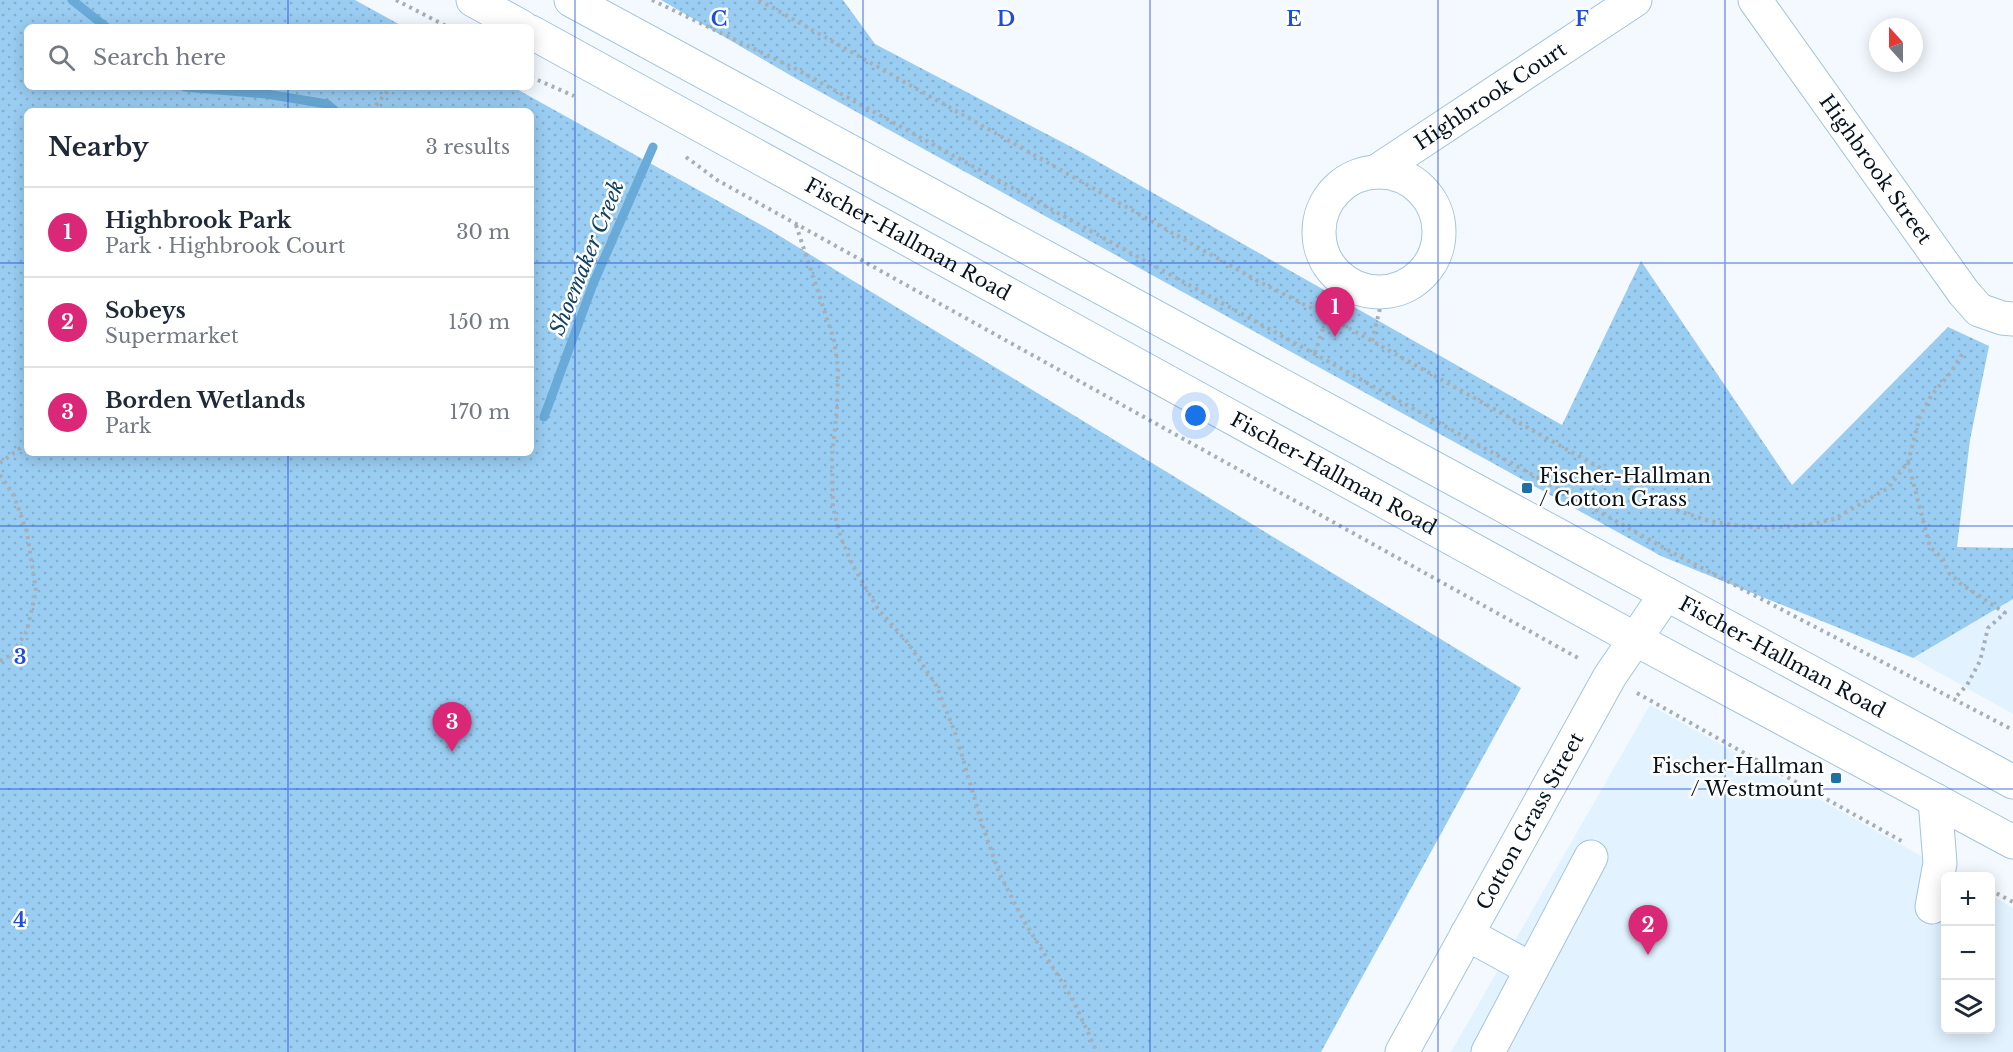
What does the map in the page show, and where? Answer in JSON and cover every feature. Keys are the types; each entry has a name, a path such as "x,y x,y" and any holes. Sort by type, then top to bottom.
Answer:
{"main road":[{"path":"473,0 517,24"},
{"name":"Fischer-Hallman Road","path":"572,0 2013,782"},
{"name":"Highbrook Court","path":"1377,171 1635,0"},
{"name":"Highbrook Street","path":"1755,0 1964,293 1979,310 2002,318 2013,318"},
{"name":"Fischer-Hallman Road","path":"534,34 1635,639 2013,842"},
{"name":"Highbrook Court","path":"1377,171 1399,175 1418,185 1427,195 1437,213 1440,234 1434,256 1423,273 1410,283 1384,292 1356,288 1344,282 1329,267 1320,247 1318,226 1329,197 1343,182 1356,175 1377,171"},
{"name":"Cotton Grass Street","path":"1402,1052 1610,676 1666,594"},
{"path":"1932,907 1940,862 1935,800"},
{"path":"1488,1052 1591,857"},
{"path":"1467,934 1531,969"}],"path":[{"path":"396,0 443,24"},
{"path":"652,0 794,68 1677,555 2013,730"},
{"path":"759,0 1245,274 1327,316 1679,511 1709,521 1764,528 1808,525 1834,519 1888,488 1908,462 1920,416 1931,396 1951,372 1964,351"},
{"path":"534,78 584,101"},
{"path":"374,108 388,90"},
{"path":"679,151 717,180 1578,658"},
{"path":"796,224 834,340 838,368 832,456 833,507 841,537 853,566 878,609 908,643 936,685 956,735 999,873 1024,921 1073,1000 1097,1052"},
{"path":"1372,341 1384,292"},
{"path":"1314,354 1327,316"},
{"path":"0,463 24,445"},
{"path":"1908,462 1930,547 1943,559 1949,573 1961,584 2005,613 1988,628 1980,662 1967,685 1954,699"},
{"path":"0,475 14,496 27,532 36,591 27,631 11,655 0,661"},
{"path":"1636,692 1940,862"},
{"path":"1995,893 2013,903"}],"shaded area":[{"path":"0,0 355,0 399,24 24,24 24,90 518,90 765,227 1521,688 1321,1052 0,1052"},
{"path":"661,0 843,0 875,44 1081,152 1562,425 1641,261 1792,485 1948,327 1989,346 1970,440 1957,547 2013,548 2013,599 1913,658 1661,556 795,78"},
{"path":"2013,599 2013,714 1913,658"},
{"path":"1650,705 1950,872 1941,872 1941,1034 1995,1034 1995,897 2013,908 2013,1052 1451,1052"}],"waterway":[{"path":"72,0 102,24"},
{"path":"220,90 266,94 327,104 332,108"},
{"name":"Shoemaker Creek","path":"544,417 593,284 653,147"}],"place":[{"name":"Highbrook Park","path":"1335,337"},
{"name":"Fischer-Hallman / Cotton Grass","path":"1527,488"},
{"name":"Borden Wetlands","path":"452,752"},
{"name":"Fischer-Hallman / Westmount","path":"1836,778"},
{"name":"Sobeys","path":"1648,955"}]}
